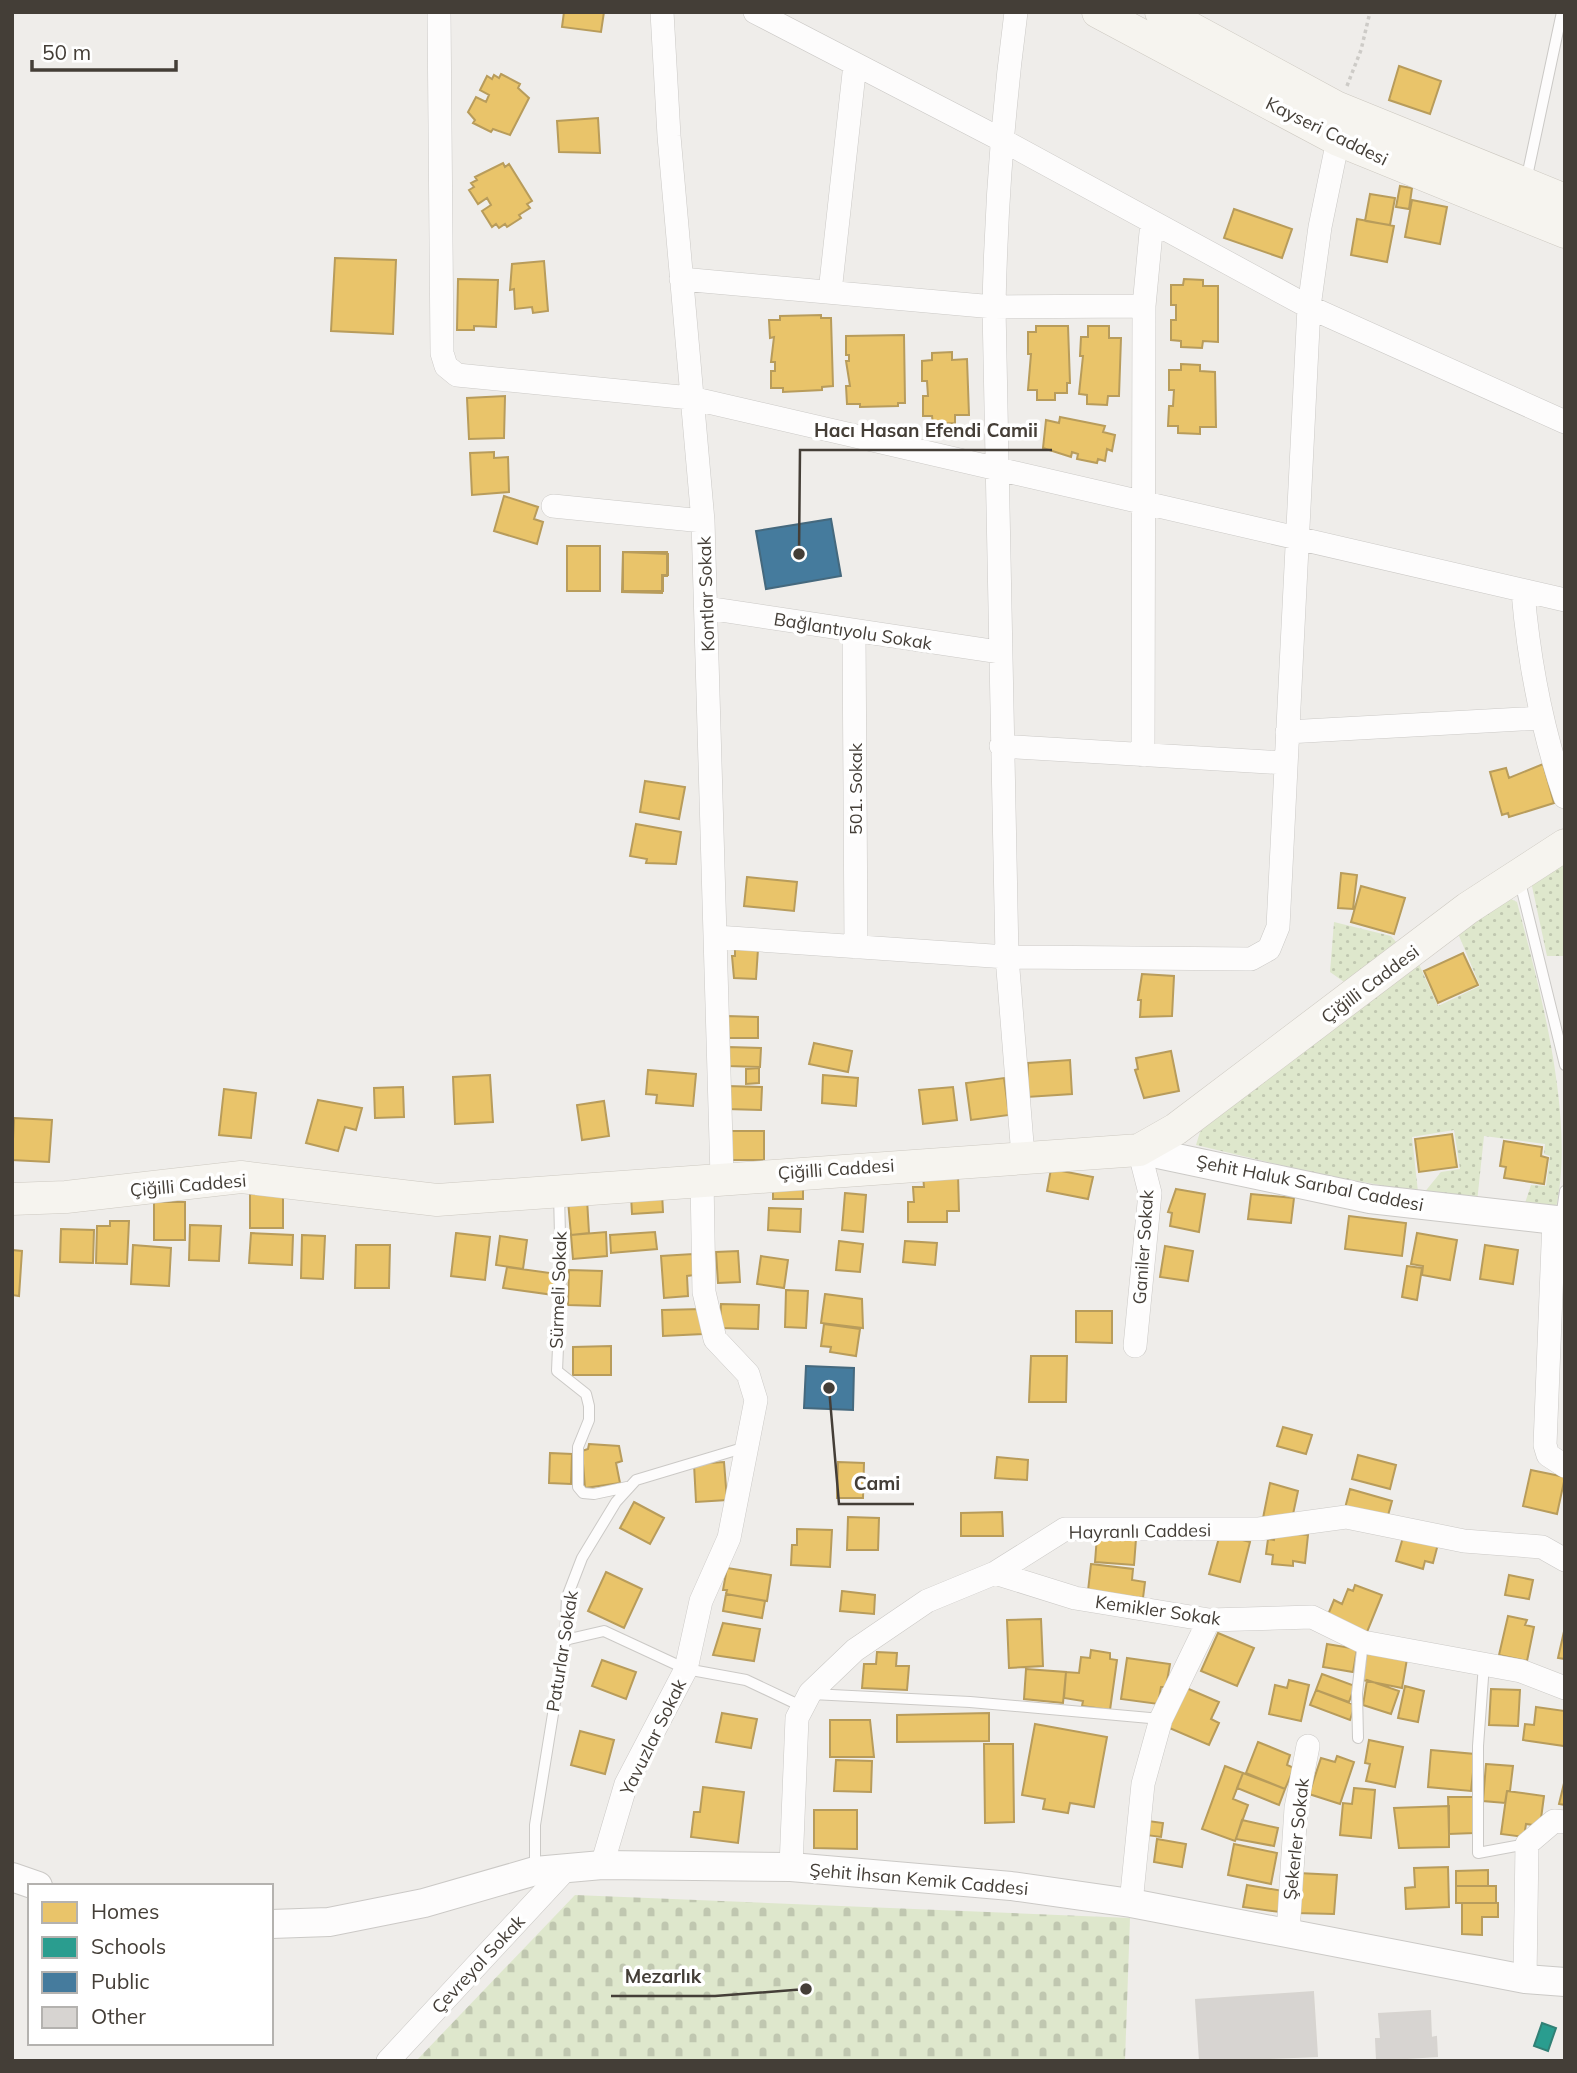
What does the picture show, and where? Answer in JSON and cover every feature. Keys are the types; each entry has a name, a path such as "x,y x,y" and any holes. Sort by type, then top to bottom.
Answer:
{"main road":[{"name":"Kayseri Caddesi","path":"1098,12 1338,140 1565,232"},
{"name":"Kayseri Caddesi","path":"1176,16 1336,107 1565,200"},
{"name":"Çiğilli Caddesi","path":"12,1199 66,1197 241,1177 437,1200 712,1178 1139,1150 1211,1105 1468,908 1565,845"}],"street":[{"path":"439,12 442,353 446,366 465,378 691,398 1296,540 1565,600"},
{"name":"Kontlar Sokak","path":"662,12 681,279 703,520 707,608 716,937 712,1178"},
{"path":"755,12 1002,140 1309,307 1565,422"},
{"path":"1016,12 1002,140 994,307 1007,957 1023,1156"},
{"path":"830,292 855,64"},
{"path":"716,937 1007,957 1251,959 1264,953 1274,942 1278,927 1309,307 1320,227 1338,140"},
{"path":"1143,755 1144,306 1152,222"},
{"path":"681,279 994,307 1144,306"},
{"path":"553,506 703,520"},
{"path":"1523,592 1532,676 1541,718 1565,797"},
{"name":"Bağlantıyolu Sokak","path":"707,608 999,652"},
{"name":"501. Sokak","path":"854,632 856,947"},
{"path":"1287,732 1541,718"},
{"path":"1001,746 1285,763"},
{"name":"Şehit Haluk Sarıbal Caddesi","path":"1139,1150 1370,1199 1560,1221"},
{"name":"Ganiler Sokak","path":"1135,1346 1150,1193 1139,1150"},
{"name":"Yavuzlar Sokak","path":"602,1865 626,1784 686,1670 701,1601 729,1538 756,1400 748,1374 715,1339 704,1292 712,1178"},
{"path":"1560,1221 1545,1445 1548,1455 1565,1466"},
{"name":"Hayranlı Caddesi","path":"805,1700 855,1650 927,1601 995,1573 1065,1529 1259,1529 1346,1517 1464,1541 1542,1547 1565,1560"},
{"name":"Kemikler Sokak","path":"995,1573 1075,1598 1209,1620 1312,1617 1363,1642 1521,1671 1565,1688"},
{"path":"1131,1903 1143,1784 1161,1719 1209,1620"},
{"path":"791,1867 797,1718 805,1700"},
{"name":"Şekerler Sokak","path":"1288,1933 1296,1808 1308,1746"},
{"path":"1525,1979 1527,1844 1554,1821 1565,1822"},
{"name":"Şehit İhsan Kemik Caddesi","path":"273,1924 329,1922 424,1903 535,1871 602,1865 791,1867 1011,1885 1131,1903 1525,1979 1565,1982"},
{"name":"Çevreyol Sokak","path":"388,2061 568,1868"},
{"path":"12,1877 32,1884"}],"lane":[{"path":"1526,184 1562,12"},
{"path":"1518,874 1565,1065"},
{"name":"Sürmeli Sokak","path":"559,1191 561,1276 555,1361 557,1370 586,1394 589,1406 589,1420 578,1447 578,1487 583,1493 594,1494 627,1487"},
{"path":"1560,1221 1565,1191"},
{"path":"627,1487 660,1471 746,1447"},
{"name":"Paturlar Sokak","path":"535,1871 535,1825 539,1788 565,1640 567,1597 582,1558 627,1487"},
{"path":"565,1640 604,1631 686,1670 746,1680 805,1700 970,1702 1161,1719"},
{"path":"1358,1738 1357,1693 1363,1642"},
{"path":"1484,1664 1477,1768 1478,1853 1527,1844"}],"path":[{"path":"1336,107 1355,68 1370,12"}],"green space":[{"path":"1565,860 1565,956 1547,956 1530,877"},
{"path":"1509,898 1517,902 1553,1057 1562,1139 1561,1177 1555,1212 1523,1209 1531,1185 1546,1186 1550,1156 1544,1154 1545,1144 1484,1136 1477,1202 1423,1194 1441,1172 1460,1169 1454,1130 1412,1137 1418,1192 1314,1173 1196,1145 1200,1132 1206,1126 1417,960 1438,1006 1480,986 1457,931"},
{"path":"1334,922 1391,936 1396,942 1347,984 1330,972"},
{"path":"575,1895 1130,1918 1125,2061 416,2061"}],"building: Homes":[{"path":"564,12 604,12 601,32 562,27"},
{"path":"1399,66 1441,81 1430,114 1389,100"},
{"path":"501,74 520,84 518,88 529,98 510,135 493,129 491,132 473,123 475,120 468,112 476,97 486,102 489,95 480,90 487,76 492,79 494,75 499,78"},
{"path":"598,118 600,153 559,152 557,121"},
{"path":"503,163 505,167 509,164 532,201 527,204 530,208 519,215 521,218 507,227 505,224 499,228 496,224 492,227 482,211 491,205 487,198 478,204 469,190 474,187 471,183 477,180 475,177"},
{"path":"1400,186 1412,188 1409,209 1396,207"},
{"path":"1370,194 1395,198 1390,225 1365,221"},
{"path":"1412,200 1447,207 1440,244 1405,237"},
{"path":"1234,209 1292,229 1282,258 1224,238"},
{"path":"1357,219 1394,226 1387,262 1351,255"},
{"path":"335,258 396,260 393,334 331,331"},
{"path":"544,261 548,311 533,313 532,307 515,309 514,289 510,290 512,264"},
{"path":"458,279 498,280 496,327 474,326 474,330 457,330"},
{"path":"1184,279 1203,280 1203,286 1218,286 1218,342 1203,341 1202,348 1181,347 1181,341 1171,340 1171,320 1176,320 1176,305 1171,305 1171,285 1183,285"},
{"path":"821,315 821,318 831,318 833,386 822,387 822,390 783,392 783,388 771,388 771,371 775,371 775,362 771,362 774,337 770,338 769,320 780,320 780,316"},
{"path":"1036,326 1068,326 1070,383 1067,383 1067,393 1055,393 1055,400 1037,400 1037,390 1028,390 1031,354 1028,354 1028,332 1036,332"},
{"path":"1088,326 1109,326 1109,338 1121,338 1119,396 1108,396 1107,405 1087,404 1087,395 1079,394 1083,356 1080,356 1081,337 1088,337"},
{"path":"904,335 905,403 898,403 898,406 860,407 860,404 847,404 846,386 850,386 846,336"},
{"path":"952,352 952,360 967,359 969,415 955,415 955,423 933,424 932,416 923,416 923,396 928,396 927,381 922,381 922,361 932,360 932,353"},
{"path":"1181,364 1200,365 1200,371 1215,372 1216,427 1200,427 1200,434 1178,433 1178,426 1168,426 1169,406 1173,406 1174,390 1169,390 1169,370 1181,370"},
{"path":"505,396 504,438 469,439 467,398"},
{"path":"1060,417 1105,426 1103,432 1115,435 1112,451 1107,449 1105,461 1098,459 1097,463 1077,459 1078,454 1072,452 1071,457 1043,448 1046,420 1059,423"},
{"path":"494,452 494,458 508,457 509,492 472,495 470,453"},
{"path":"504,496 538,507 534,519 543,522 537,544 494,531"},
{"path":"567,546 600,546 600,591 567,591"},
{"path":"623,552 668,554 668,575 662,575 662,593 622,592"},
{"path":"623,552 667,552 667,576 663,576 663,591 623,591"},
{"path":"1543,764 1554,803 1509,817 1508,813 1502,815 1490,772 1506,768 1509,778"},
{"path":"645,781 685,787 679,819 640,812"},
{"path":"636,824 681,832 676,864 646,863 647,859 630,856"},
{"path":"1341,873 1357,875 1353,909 1338,908"},
{"path":"747,877 797,882 794,911 744,906"},
{"path":"1361,886 1405,898 1394,934 1351,922"},
{"path":"735,948 758,949 756,979 734,978 732,956 735,956"},
{"path":"1463,953 1478,985 1438,1003 1424,971"},
{"path":"1142,974 1174,976 1172,1016 1140,1017 1141,1000 1138,1000"},
{"path":"727,1016 758,1017 758,1038 727,1038"},
{"path":"814,1043 852,1051 848,1072 809,1064"},
{"path":"728,1047 761,1048 760,1067 728,1066"},
{"path":"1171,1051 1179,1091 1144,1098 1135,1070 1138,1069 1136,1058"},
{"path":"1070,1060 1072,1094 1027,1097 1028,1063"},
{"path":"759,1068 759,1083 746,1084 746,1069"},
{"path":"648,1070 696,1074 693,1106 656,1103 657,1095 646,1094"},
{"path":"490,1075 493,1122 455,1124 453,1077"},
{"path":"823,1075 858,1078 856,1106 822,1103"},
{"path":"1004,1078 1009,1115 971,1120 966,1083"},
{"path":"727,1086 762,1087 761,1110 727,1109"},
{"path":"403,1087 404,1117 375,1118 374,1088"},
{"path":"953,1087 957,1120 923,1124 919,1090"},
{"path":"224,1089 256,1093 251,1138 219,1135"},
{"path":"318,1100 362,1108 356,1130 345,1127 338,1151 306,1143"},
{"path":"604,1101 609,1136 582,1140 577,1105"},
{"path":"14,1118 52,1120 49,1162 12,1160"},
{"path":"726,1131 764,1131 764,1160 726,1160"},
{"path":"1452,1134 1457,1167 1419,1172 1415,1139"},
{"path":"1504,1141 1542,1147 1541,1156 1548,1158 1544,1184 1504,1178 1506,1167 1500,1166"},
{"path":"1051,1169 1093,1177 1088,1199 1047,1191"},
{"path":"958,1175 959,1211 947,1211 947,1222 908,1222 908,1202 914,1202 913,1187 924,1187 923,1176"},
{"path":"803,1178 803,1199 773,1199 773,1179"},
{"path":"1176,1189 1205,1194 1199,1232 1170,1226 1172,1213 1168,1212"},
{"path":"662,1193 663,1212 632,1214 631,1195"},
{"path":"845,1193 866,1195 863,1232 842,1230"},
{"path":"250,1194 283,1194 283,1228 250,1228"},
{"path":"1251,1194 1294,1198 1291,1223 1248,1219"},
{"path":"587,1199 589,1233 571,1235 568,1201"},
{"path":"154,1202 185,1202 185,1240 154,1240"},
{"path":"769,1208 801,1209 800,1232 768,1230"},
{"path":"1349,1216 1406,1223 1402,1256 1345,1249"},
{"path":"110,1221 129,1221 127,1264 96,1263 97,1226 110,1226"},
{"path":"190,1225 221,1226 219,1261 189,1260"},
{"path":"61,1229 94,1230 93,1263 60,1262"},
{"path":"606,1232 607,1256 573,1259 571,1235"},
{"path":"655,1232 657,1249 611,1253 610,1235"},
{"path":"251,1233 293,1235 292,1265 249,1263"},
{"path":"456,1233 490,1237 485,1280 451,1276"},
{"path":"1417,1233 1457,1240 1450,1280 1422,1275 1423,1266 1411,1264"},
{"path":"302,1235 325,1236 323,1279 301,1278"},
{"path":"500,1236 527,1240 523,1269 496,1265"},
{"path":"839,1241 863,1244 860,1272 836,1270"},
{"path":"905,1241 937,1243 935,1265 903,1262"},
{"path":"133,1245 171,1248 169,1286 131,1284"},
{"path":"356,1245 390,1245 389,1288 355,1288"},
{"path":"1485,1245 1518,1250 1513,1284 1480,1279"},
{"path":"1165,1246 1193,1251 1188,1281 1160,1277"},
{"path":"12,1250 22,1251 19,1296 12,1295"},
{"path":"738,1251 740,1282 718,1283 716,1252"},
{"path":"693,1254 695,1275 687,1276 688,1296 664,1298 661,1256"},
{"path":"761,1256 788,1260 784,1288 757,1284"},
{"path":"1407,1266 1422,1268 1417,1300 1402,1297"},
{"path":"507,1267 557,1274 554,1295 503,1288"},
{"path":"569,1270 602,1271 600,1306 568,1305"},
{"path":"786,1290 808,1291 806,1328 785,1327"},
{"path":"825,1294 862,1299 863,1328 821,1323"},
{"path":"721,1304 759,1305 758,1329 720,1328"},
{"path":"702,1309 703,1334 663,1336 662,1310"},
{"path":"1076,1311 1112,1311 1112,1343 1076,1342"},
{"path":"824,1324 860,1329 856,1356 830,1352 831,1347 821,1346"},
{"path":"611,1346 611,1375 573,1375 573,1347"},
{"path":"1031,1356 1067,1356 1066,1402 1029,1402"},
{"path":"1283,1427 1312,1435 1306,1454 1277,1446"},
{"path":"589,1444 619,1446 622,1461 616,1463 620,1483 585,1488 582,1451 588,1449"},
{"path":"550,1453 572,1454 571,1484 549,1483"},
{"path":"1358,1455 1396,1465 1390,1489 1352,1479"},
{"path":"997,1457 1028,1460 1027,1480 995,1478"},
{"path":"724,1462 727,1500 696,1502 694,1464"},
{"path":"838,1462 864,1463 863,1498 837,1498"},
{"path":"1531,1470 1565,1477 1557,1514 1523,1506"},
{"path":"1270,1483 1298,1491 1292,1519 1263,1518"},
{"path":"1350,1489 1392,1501 1387,1519 1345,1508"},
{"path":"634,1502 664,1518 650,1544 620,1528"},
{"path":"1002,1512 1003,1536 961,1536 961,1513"},
{"path":"848,1517 879,1518 878,1550 847,1550"},
{"path":"797,1529 832,1530 830,1567 791,1565 792,1545 797,1545"},
{"path":"1275,1532 1308,1535 1305,1563 1293,1561 1293,1566 1272,1564 1273,1555 1266,1554 1268,1539 1274,1540"},
{"path":"1220,1534 1250,1542 1240,1582 1209,1574"},
{"path":"1404,1534 1438,1544 1433,1563 1425,1561 1423,1569 1396,1561"},
{"path":"1097,1536 1136,1539 1134,1565 1095,1562"},
{"path":"1091,1564 1133,1569 1132,1580 1145,1582 1143,1598 1088,1591"},
{"path":"727,1568 771,1575 767,1601 726,1594 727,1590 723,1590"},
{"path":"606,1572 642,1589 624,1628 588,1611"},
{"path":"1509,1575 1533,1580 1529,1599 1505,1595"},
{"path":"1355,1585 1382,1595 1365,1637 1325,1622 1334,1600 1342,1604 1348,1589 1353,1591"},
{"path":"842,1591 875,1595 874,1614 840,1611"},
{"path":"726,1594 765,1601 762,1618 723,1611"},
{"path":"1508,1616 1527,1620 1525,1625 1534,1627 1527,1661 1499,1655"},
{"path":"1041,1619 1043,1666 1009,1668 1007,1620"},
{"path":"723,1623 760,1629 754,1661 713,1655"},
{"path":"1565,1627 1565,1659 1558,1658"},
{"path":"1218,1633 1254,1648 1237,1686 1201,1671"},
{"path":"1327,1644 1357,1649 1353,1672 1323,1667"},
{"path":"1091,1650 1110,1653 1110,1659 1117,1660 1110,1710 1082,1706 1083,1701 1064,1698 1066,1672 1079,1673 1081,1657 1090,1658"},
{"path":"877,1652 897,1653 896,1666 909,1666 907,1690 862,1688 864,1664 876,1664"},
{"path":"1367,1652 1407,1659 1402,1688 1362,1680"},
{"path":"1127,1658 1170,1664 1166,1687 1161,1687 1158,1704 1121,1699"},
{"path":"602,1660 636,1672 626,1699 592,1686"},
{"path":"1026,1669 1066,1672 1063,1703 1024,1699"},
{"path":"1322,1674 1355,1686 1349,1702 1316,1690"},
{"path":"1289,1680 1309,1685 1301,1721 1269,1714 1275,1685 1287,1688"},
{"path":"1367,1680 1399,1691 1391,1714 1363,1705"},
{"path":"1405,1686 1424,1691 1418,1722 1398,1718"},
{"path":"1184,1687 1219,1702 1211,1719 1219,1723 1209,1745 1167,1727"},
{"path":"1491,1689 1520,1690 1518,1726 1489,1725"},
{"path":"1316,1690 1355,1705 1350,1720 1310,1705"},
{"path":"1536,1707 1565,1711 1564,1746 1523,1740 1525,1724 1534,1725"},
{"path":"722,1713 757,1719 751,1748 716,1742"},
{"path":"989,1713 989,1741 897,1742 897,1715"},
{"path":"830,1720 870,1720 874,1757 830,1757"},
{"path":"1035,1724 1107,1737 1094,1807 1070,1803 1068,1813 1043,1809 1045,1799 1022,1795"},
{"path":"580,1731 614,1740 605,1774 571,1765"},
{"path":"1369,1740 1403,1747 1395,1787 1366,1781 1370,1764 1365,1763"},
{"path":"1258,1742 1290,1755 1287,1765 1294,1768 1285,1789 1246,1773"},
{"path":"984,1744 1013,1744 1014,1822 985,1823"},
{"path":"1431,1750 1475,1754 1471,1791 1428,1787"},
{"path":"1337,1756 1354,1762 1340,1804 1309,1794 1321,1758 1335,1762"},
{"path":"836,1760 872,1761 871,1792 834,1791"},
{"path":"1486,1764 1513,1766 1510,1791 1507,1791 1505,1803 1483,1801"},
{"path":"1225,1766 1243,1773 1233,1799 1248,1805 1235,1841 1202,1829"},
{"path":"1243,1773 1285,1789 1279,1805 1237,1788"},
{"path":"1565,1779 1565,1805 1559,1804"},
{"path":"703,1787 744,1792 738,1843 691,1837 694,1812 700,1812"},
{"path":"1354,1788 1375,1790 1371,1838 1340,1835 1343,1803 1352,1804"},
{"path":"1507,1791 1544,1796 1540,1826 1526,1824 1524,1837 1501,1834"},
{"path":"1448,1797 1473,1797 1474,1833 1449,1834"},
{"path":"1449,1806 1449,1847 1399,1848 1394,1808"},
{"path":"814,1810 857,1810 857,1849 814,1848"},
{"path":"1242,1820 1278,1828 1274,1846 1236,1839"},
{"path":"1148,1821 1163,1823 1161,1837 1146,1835"},
{"path":"1157,1839 1186,1844 1182,1867 1154,1862"},
{"path":"1234,1844 1277,1853 1271,1884 1228,1875"},
{"path":"1448,1867 1449,1907 1406,1909 1405,1888 1415,1887 1414,1868"},
{"path":"1488,1870 1488,1886 1456,1886 1456,1871"},
{"path":"1298,1873 1337,1875 1334,1914 1296,1913"},
{"path":"1247,1885 1283,1891 1280,1912 1243,1907"},
{"path":"1456,1886 1496,1886 1496,1903 1456,1903"},
{"path":"1462,1903 1498,1903 1498,1917 1482,1917 1482,1935 1462,1934"}],"building: Schools":[{"path":"1542,2023 1556,2028 1548,2051 1534,2046"}],"building: Public":[{"path":"831,519 841,576 766,589 756,531"},
{"path":"806,1366 854,1368 853,1410 804,1408"}],"building: Other":[{"path":"1313,1992 1317,2056 1200,2061 1196,2000"},
{"path":"1430,2011 1431,2038 1436,2037 1437,2056 1377,2060 1376,2039 1381,2039 1379,2014"}],"place":[{"name":"Hacı Hasan Efendi Camii","path":"799,554"},
{"name":"Cami","path":"829,1388"},
{"name":"Mezarlık","path":"806,1989"}]}
